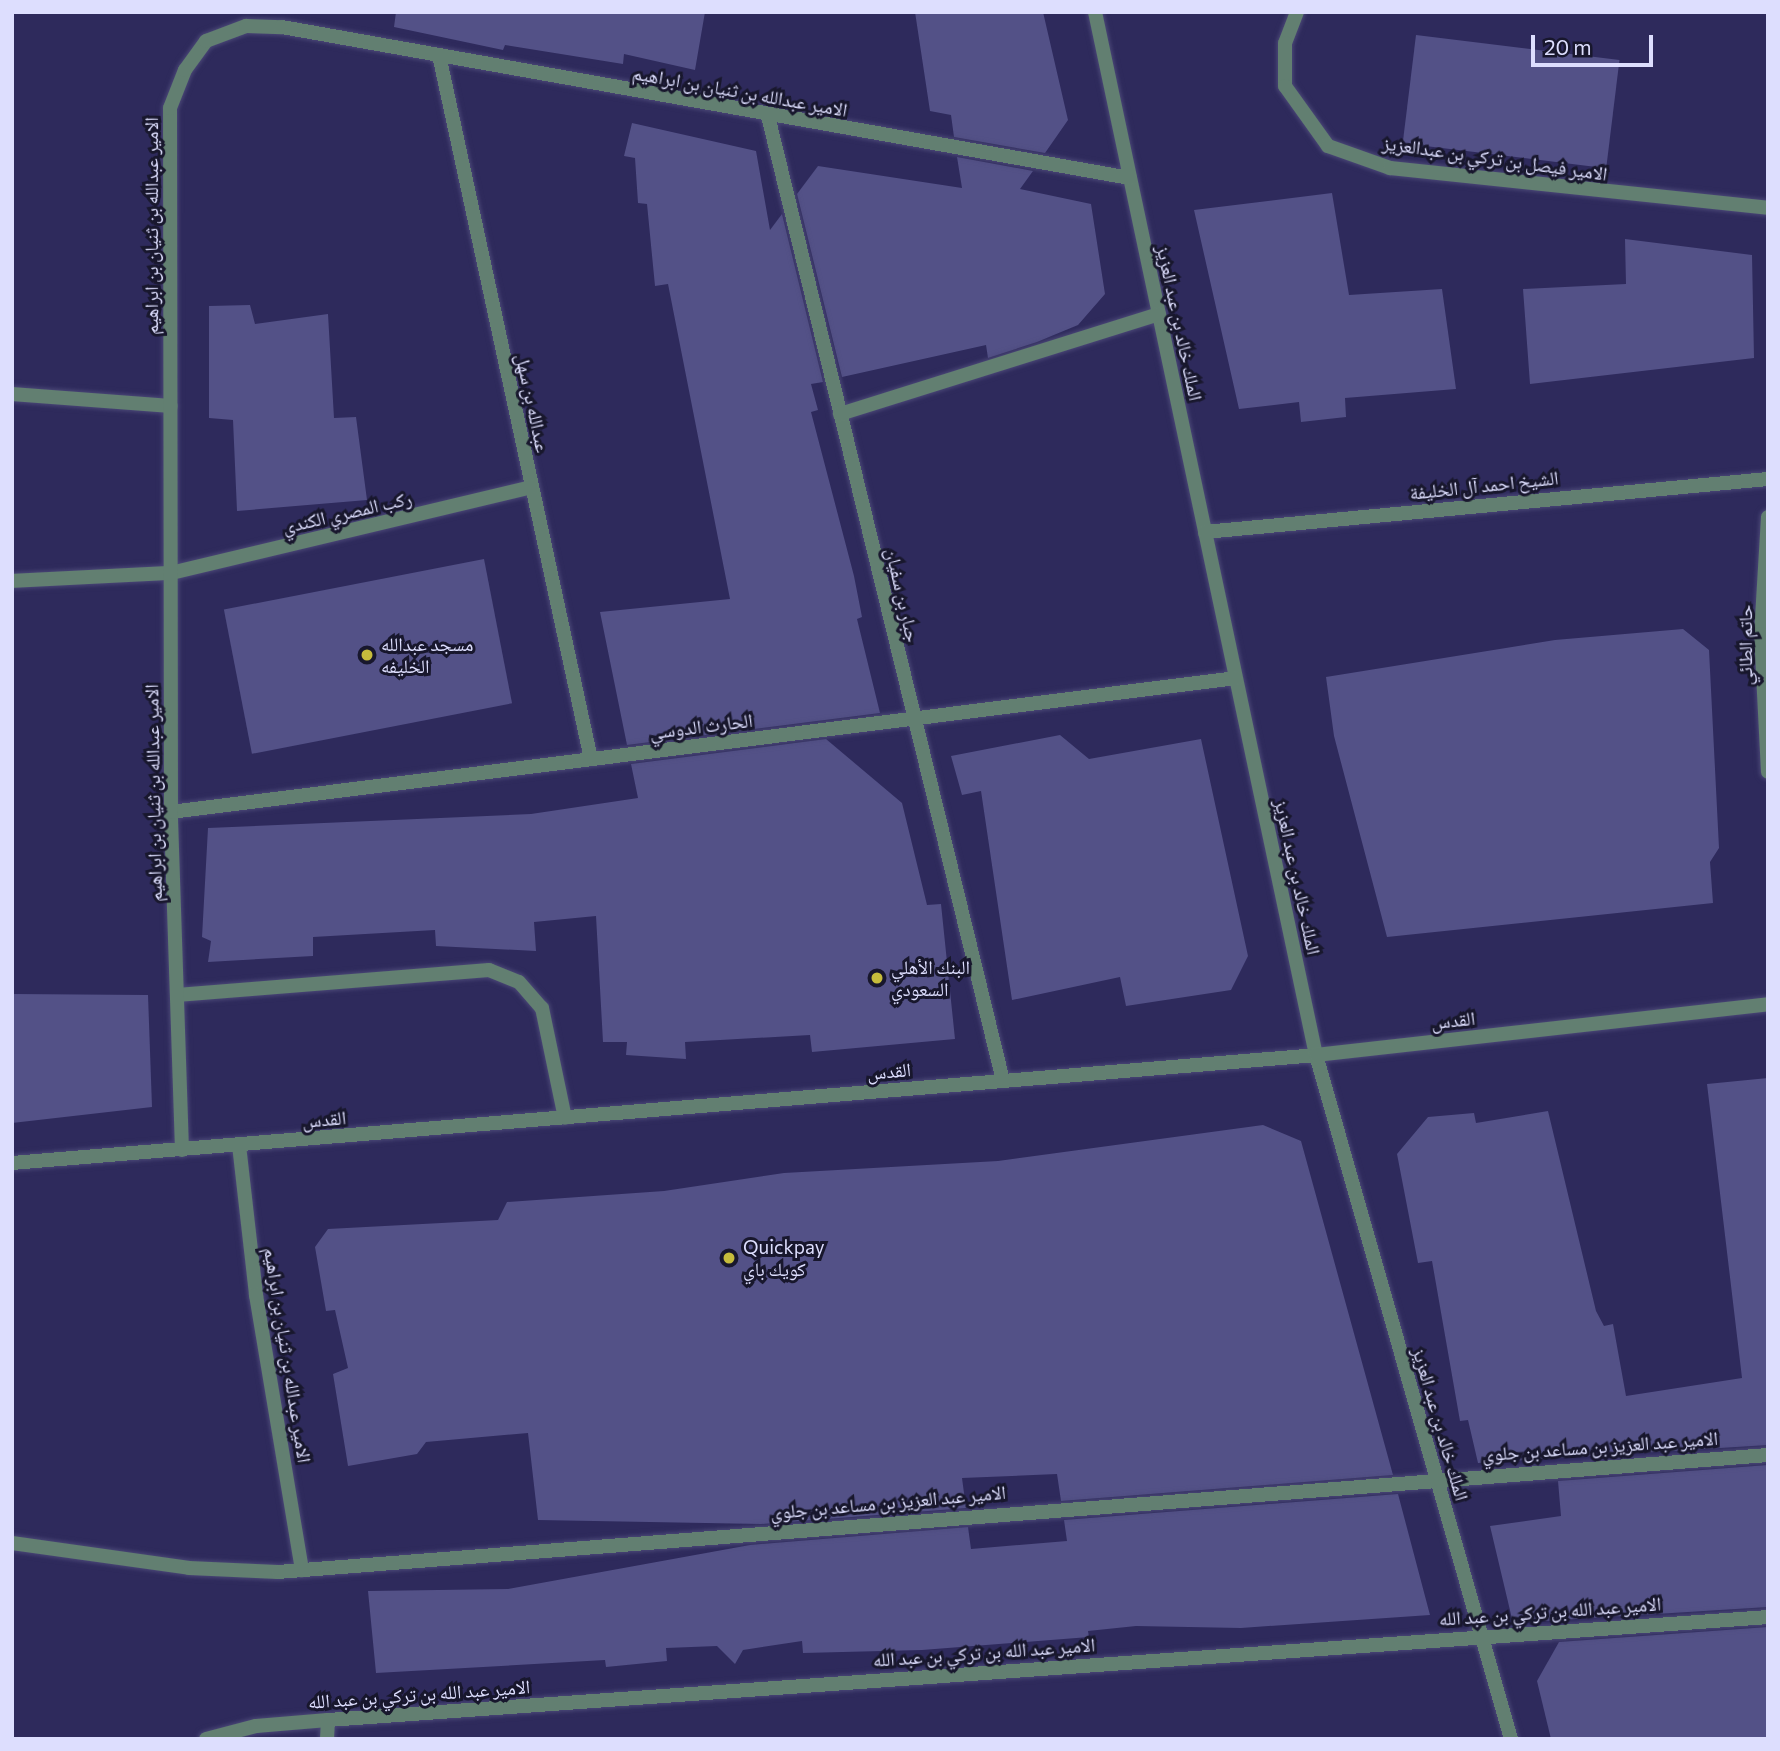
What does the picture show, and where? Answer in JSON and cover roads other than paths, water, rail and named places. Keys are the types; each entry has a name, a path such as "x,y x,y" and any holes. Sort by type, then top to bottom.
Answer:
{"street":[{"name":"الملك خالد بن عبد العزيز","path":"1095,12 1316,1055 1511,1739"},
{"name":"الامير فيصل بن تركي بن عبدالعزيز","path":"1297,12 1285,43 1284,86 1328,146 1390,168 1768,208"},
{"name":"الامير عبدالله بن ثنيان بن ابراهيم","path":"182,1150 171,812 170,108 185,70 206,41 246,26 282,27 768,116 1130,178"},
{"name":"عبدالله بن سهل","path":"439,55 591,759"},
{"name":"جبار بن سفيان","path":"768,116 912,719 1003,1081"},
{"path":"840,414 1159,314"},
{"path":"12,394 171,406"},
{"name":"الشيخ احمد آل الخليفة","path":"1205,533 1768,479"},
{"name":"ركب المصري الكندي","path":"12,581 171,573 532,487"},
{"name":"حاتم الطائي","path":"1768,517 1765,634 1768,772"},
{"name":"الحارث الدوسي","path":"171,812 1236,678"},
{"path":"177,995 489,970 519,982 542,1008 565,1118"},
{"name":"القدس","path":"12,1163 1316,1055 1768,1004"},
{"name":"الامير عبدالله بن ثنيان بن ابراهيم","path":"239,1145 256,1296 302,1570"},
{"name":"الامير عبد العزيز بن مساعد بن جلوي","path":"12,1543 189,1567 302,1570 1436,1476 1768,1455"},
{"name":"الامير عبد الله بن تركي بن عبد الله","path":"206,1739 256,1726 328,1720 1481,1635 1768,1617"},
{"path":"327,1739 328,1720"}],"place":[{"name":"مسجد عبدالله الخليفه","path":"367,655"},
{"name":"البنك الأهلي السعودي","path":"877,978"},
{"name":"Quickpay كويك باي","path":"729,1258"}]}
